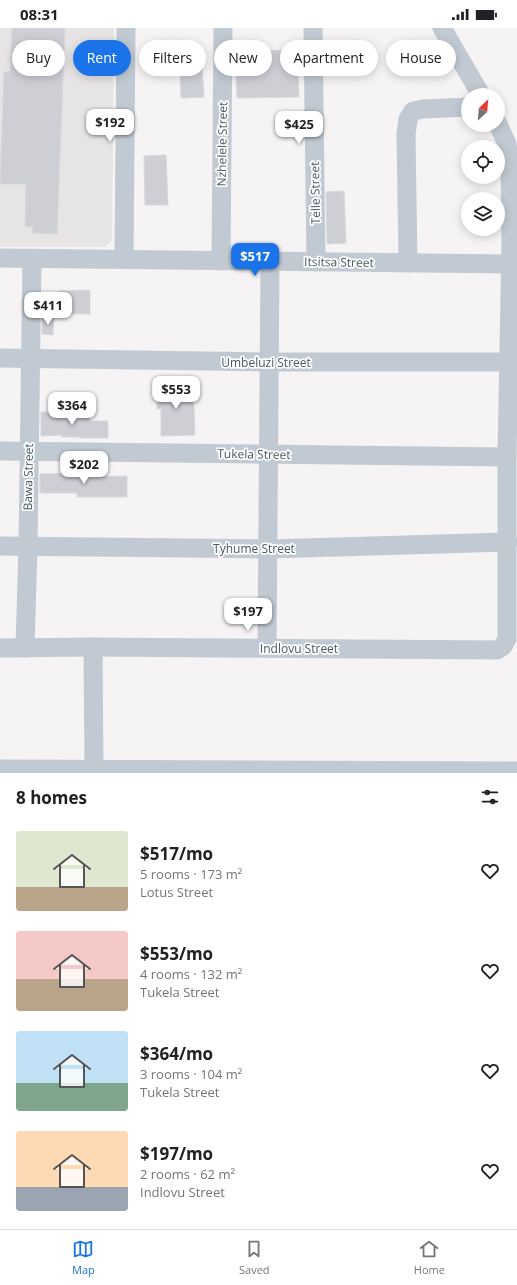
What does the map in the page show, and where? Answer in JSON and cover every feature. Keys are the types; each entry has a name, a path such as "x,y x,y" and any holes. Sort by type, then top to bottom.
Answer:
{"street":[{"path":"124,259 126,28"},
{"name":"Nzhelele Street","path":"221,261 223,28"},
{"name":"Telle Street","path":"313,28 316,262"},
{"path":"442,28 477,88"},
{"path":"408,263 406,135 408,119 413,111 423,109 461,107"},
{"path":"502,132 507,144 510,162 507,457 508,542"},
{"name":"Itsitsa Street","path":"0,258 510,264"},
{"name":"Bawa Street","path":"25,648 32,258"},
{"path":"267,648 270,261"},
{"name":"Umbeluzi Street","path":"0,358 269,362 508,362"},
{"name":"Tukela Street","path":"0,451 507,457"},
{"name":"Tyhume Street","path":"0,546 268,549 508,542"},
{"name":"Indlovu Street","path":"0,648 93,647 497,650 504,646 507,638 508,542"},
{"path":"93,647 94,770"},
{"path":"0,769 38,771 506,772"}],"shaded area":[{"path":"0,28 114,28 114,40 73,40 73,76 114,76 112,240 105,247 0,247"}],"building":[{"path":"12,28 65,28 65,40 12,40 12,76 63,76 57,234 32,233 33,227 25,227 26,184 0,184 4,72 10,72"},
{"path":"280,50 280,76 298,76 299,97 237,98 236,76 272,76 272,51"},
{"path":"180,76 203,76 204,97 181,98"},
{"path":"166,155 168,205 145,205 144,156"},
{"path":"344,191 346,243 327,244 326,192"},
{"path":"90,290 90,314 59,314 59,291"},
{"path":"42,317 54,318 53,335 42,334"},
{"path":"157,385 193,385 195,435 161,436 161,409 157,409"},
{"path":"41,412 73,412 73,414 90,414 90,421 108,421 108,438 61,437 61,435 41,436"},
{"path":"88,473 88,477 127,476 127,497 77,497 77,493 40,493 40,474"}]}
